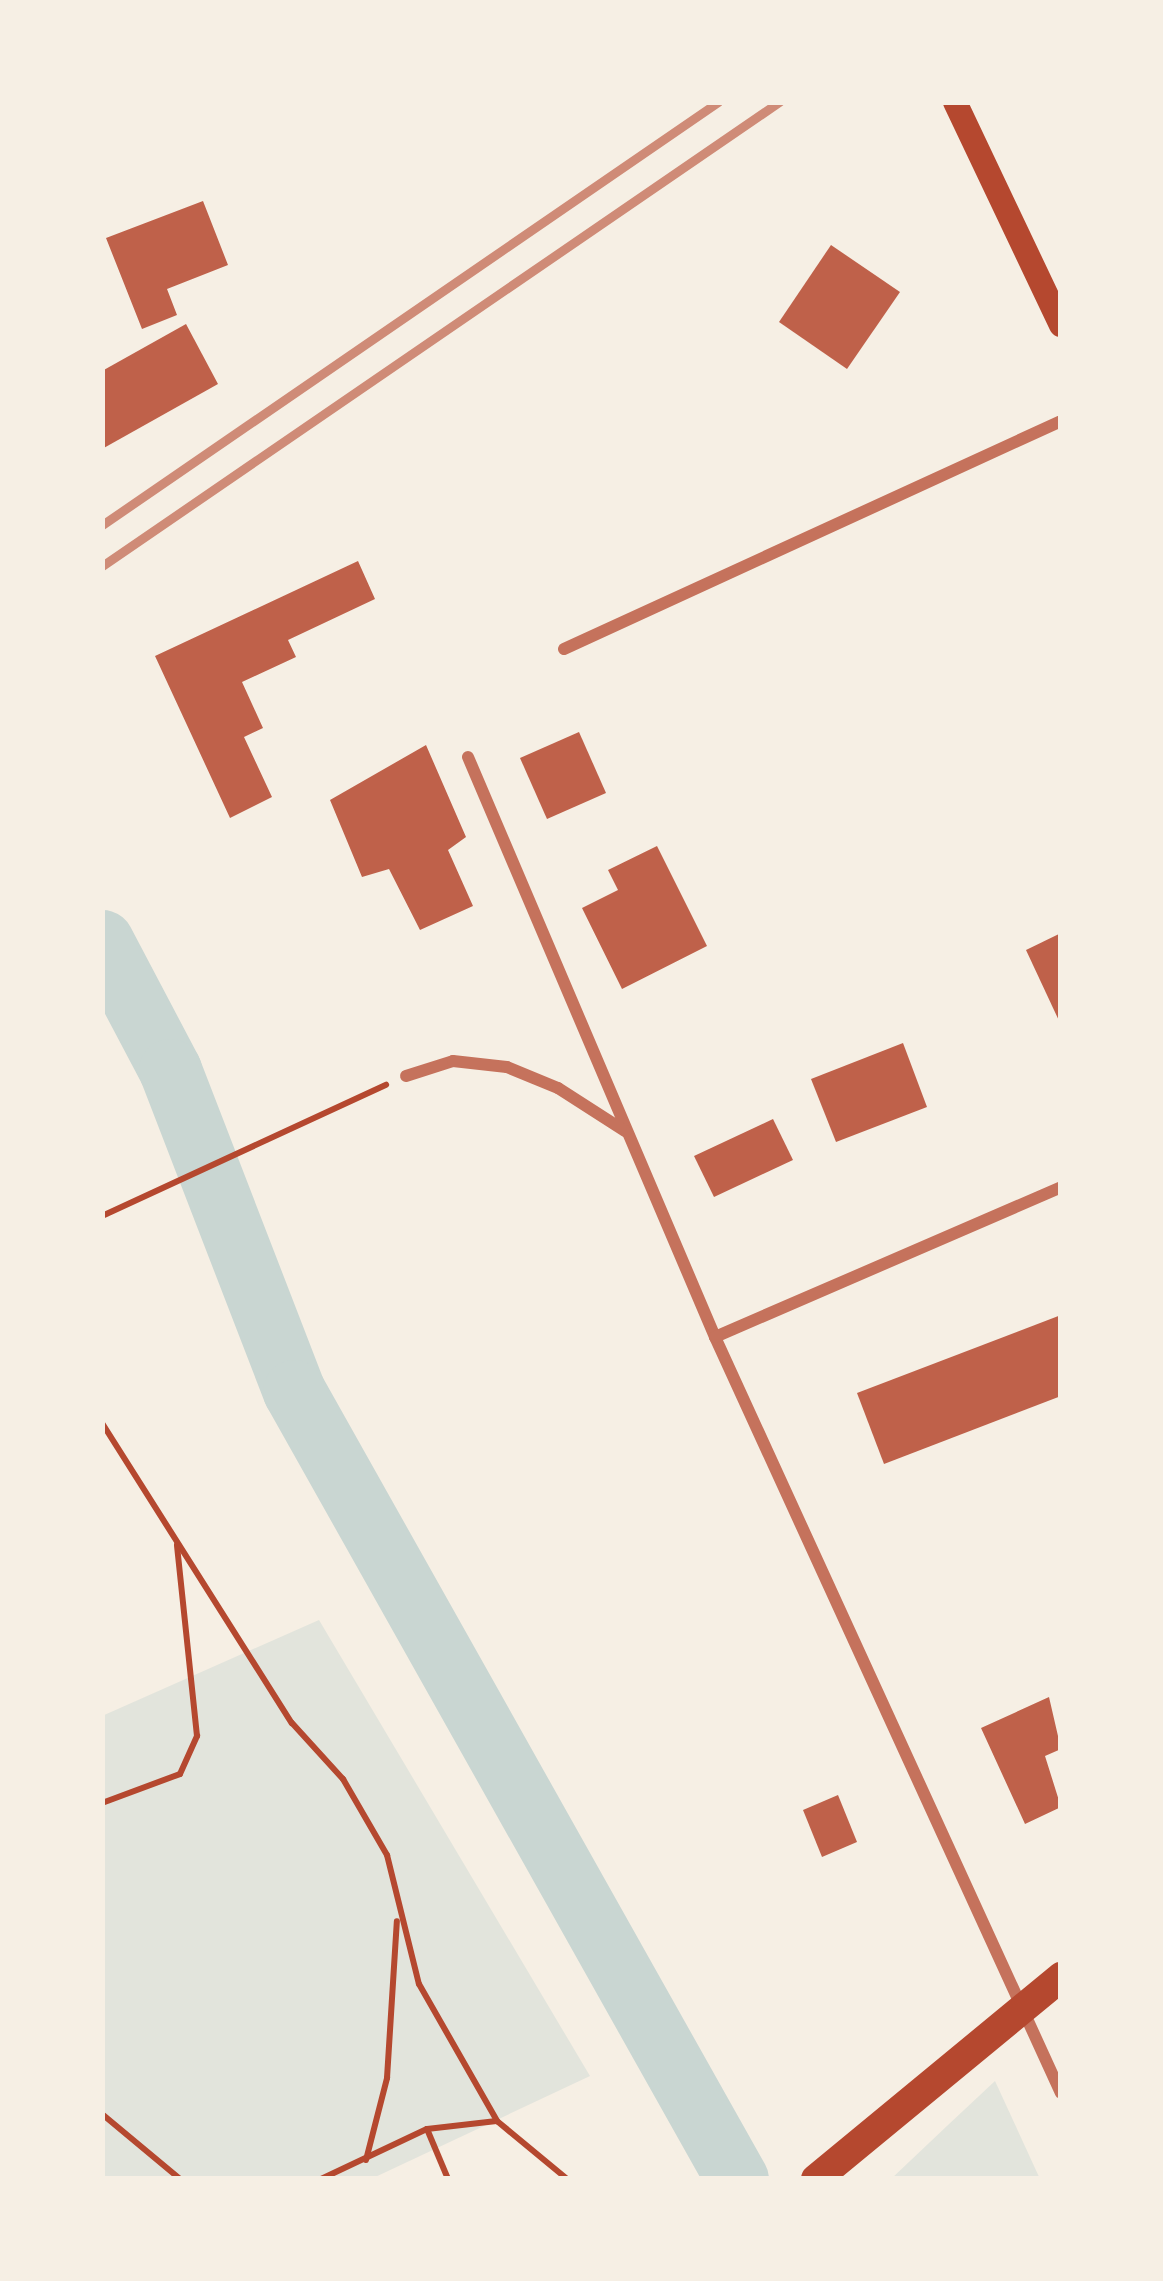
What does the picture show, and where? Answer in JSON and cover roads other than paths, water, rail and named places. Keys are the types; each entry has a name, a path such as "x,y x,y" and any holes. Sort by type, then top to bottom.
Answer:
{"main road":[{"path":"955,102 1061,326"},
{"path":"816,2179 926,2083 1061,1977"}],"street":[{"path":"564,649 1061,421"},
{"path":"468,757 716,1336 1061,2093"},
{"path":"406,1076 453,1061 507,1067 558,1088 626,1132"},
{"path":"716,1336 1061,1187"}],"waterway":[{"path":"102,941 170,1070 294,1391 737,2179"}],"railway":[{"path":"102,525 718,102"},
{"path":"102,566 779,102"}]}
